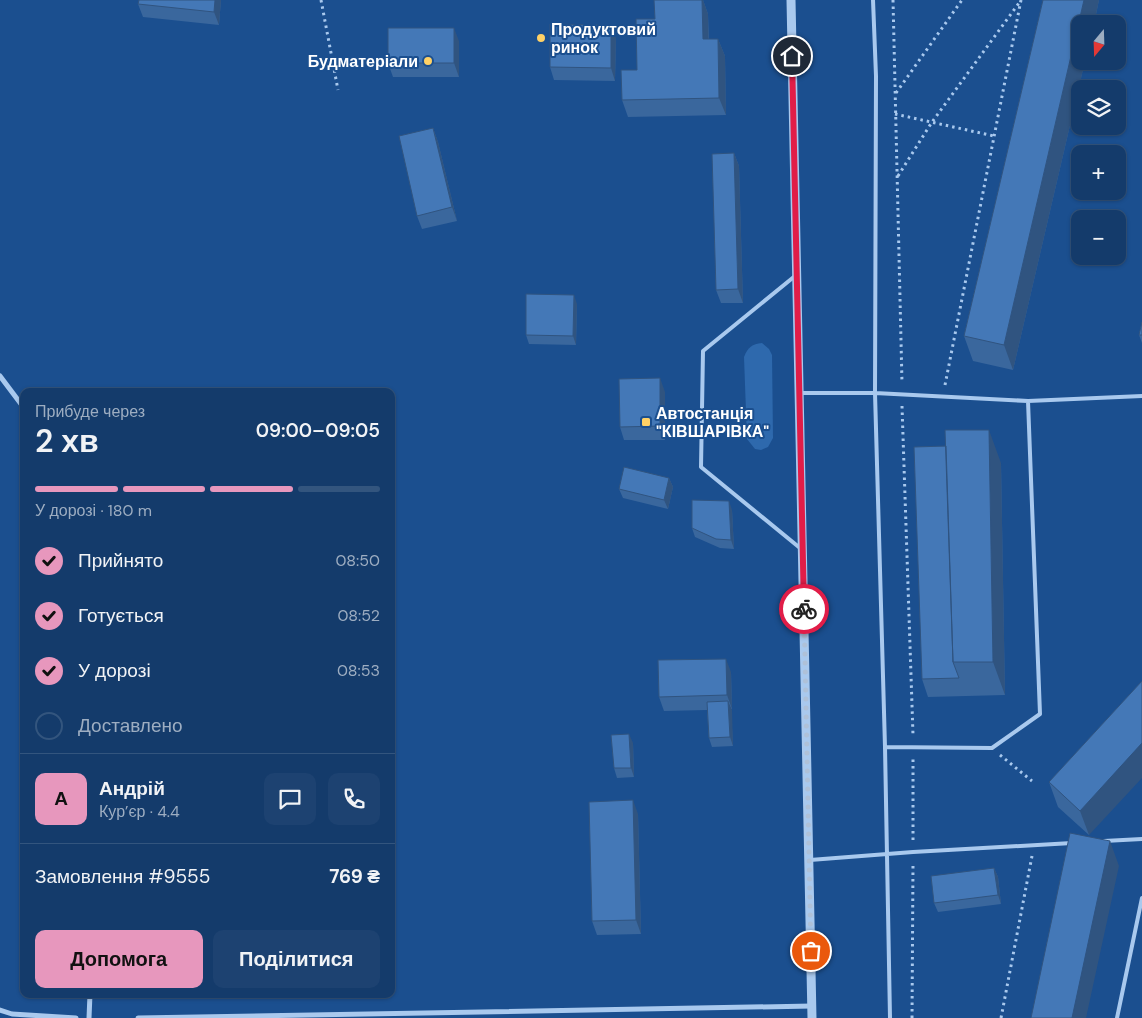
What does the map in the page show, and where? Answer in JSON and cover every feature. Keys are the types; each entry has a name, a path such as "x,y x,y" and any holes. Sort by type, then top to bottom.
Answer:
{"street":[{"path":"791,0 812,1018"},
{"path":"0,376 20,403"},
{"path":"89,1018 90,998"},
{"path":"138,1018 812,1006"},
{"path":"0,1010 12,1014 76,1018"}],"lane":[{"path":"873,0 876,76 875,393 885,747 890,1018"},
{"path":"797,274 703,351 701,467 803,550"},
{"path":"799,393 875,393 1028,401 1142,396"},
{"path":"885,747 992,748 1040,714 1028,401"},
{"path":"1103,841 1142,839"},
{"path":"810,860 1073,843"},
{"path":"1117,1018 1142,898"}],"path":[{"path":"321,0 338,90"},
{"path":"893,0 902,395 913,747 912,1018"},
{"path":"895,94 962,0"},
{"path":"897,178 932,122 1021,0"},
{"path":"943,396 1021,0"},
{"path":"895,114 994,136"},
{"path":"992,748 1032,781"},
{"path":"1000,1018 1034,845"}],"shaded area":[{"path":"762,343 769,349 772,355 773,438 768,447 761,450 755,449 747,439 744,357 751,347"}],"building":[{"path":"139,0 215,0 214,12 138,4"},
{"path":"654,0 702,0 703,39 718,39 719,98 622,100 621,70 637,70 636,19 655,19"},
{"path":"1043,0 1084,0 1081,15 1071,15 1071,56 1004,345 964,336"},
{"path":"550,24 611,25 611,68 550,67"},
{"path":"388,28 454,28 454,63 388,63"},
{"path":"433,128 452,207 417,216 399,136"},
{"path":"734,153 738,289 716,290 712,154"},
{"path":"526,294 574,295 573,336 526,335"},
{"path":"1142,322 1142,335 1139,335"},
{"path":"660,378 660,426 620,427 619,379"},
{"path":"945,430 989,430 993,662 953,662"},
{"path":"946,446 953,662 959,678 922,679 914,447"},
{"path":"624,467 669,478 664,500 619,489"},
{"path":"692,500 729,501 731,540 716,539 692,528"},
{"path":"726,659 727,695 659,697 658,660"},
{"path":"1142,681 1142,743 1080,811 1049,782"},
{"path":"728,701 730,737 709,738 707,702"},
{"path":"629,734 631,768 614,768 611,735"},
{"path":"633,800 636,920 592,921 589,802"},
{"path":"1070,833 1110,841 1072,1018 1031,1018"},
{"path":"994,868 998,895 934,903 931,876"}],"way so far":[{"path":"804,609 811,951"}],"place":[{"name":"Продуктовий ринок","path":"541,38"},
{"name":"Будматеріали","path":"428,61"},
{"name":"Автостанція \"КІВШАРІВКА\"","path":"646,422"}],"route":[{"path":"792,56 804,609"}]}
